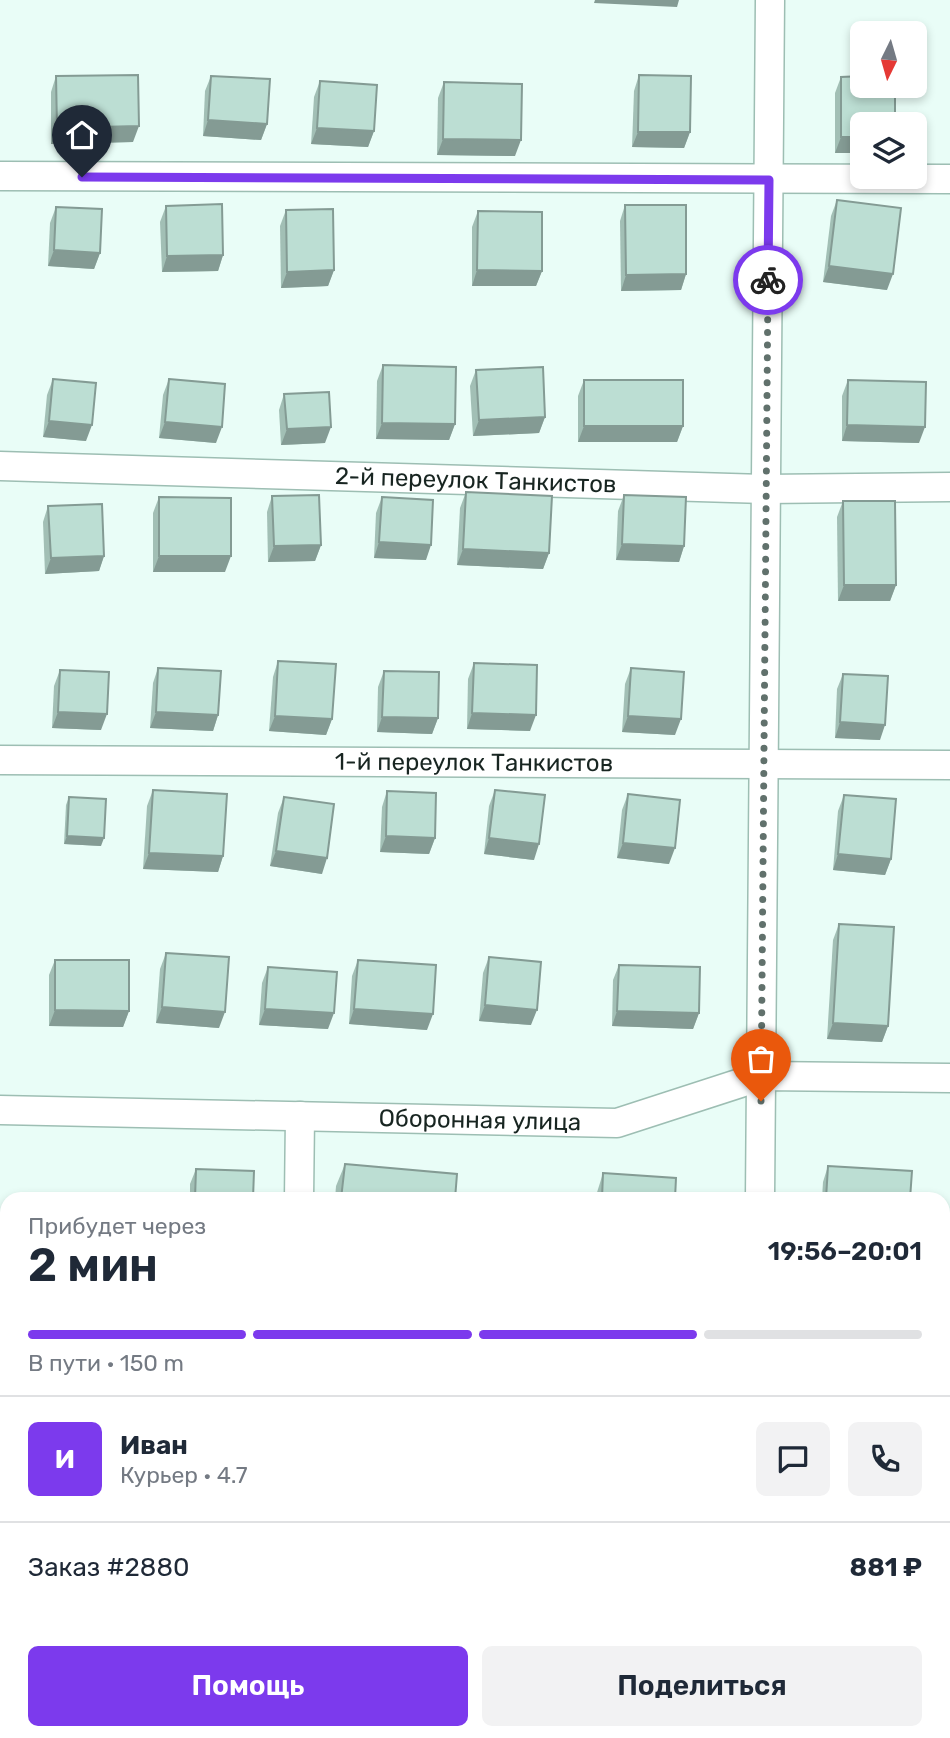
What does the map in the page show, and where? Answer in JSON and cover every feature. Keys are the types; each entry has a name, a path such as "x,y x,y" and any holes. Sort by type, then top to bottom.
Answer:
{"street":[{"path":"760,1192 770,0"},
{"path":"0,176 950,179"},
{"name":"2-й переулок Танкистов","path":"0,466 765,489 950,487"},
{"name":"1-й переулок Танкистов","path":"0,760 950,765"},
{"name":"Оборонная улица","path":"0,1110 617,1123 762,1076 950,1078"},
{"path":"299,1192 300,1116"}],"building":[{"path":"138,75 139,126 57,128 56,76"},
{"path":"639,75 691,76 690,132 638,132"},
{"path":"211,76 270,79 267,124 208,120"},
{"path":"841,77 850,77 850,98 895,98 895,112 850,112 850,137 841,137"},
{"path":"320,81 377,85 374,131 317,128"},
{"path":"444,82 522,84 521,140 443,139"},
{"path":"837,200 901,208 893,274 829,266"},
{"path":"222,204 223,255 167,256 166,206"},
{"path":"625,205 686,205 686,274 626,275"},
{"path":"56,207 102,209 100,253 54,250"},
{"path":"333,209 334,270 287,272 286,210"},
{"path":"478,211 542,212 542,271 477,270"},
{"path":"383,365 456,367 455,424 382,423"},
{"path":"543,367 545,417 479,420 476,370"},
{"path":"53,379 96,383 92,425 49,421"},
{"path":"169,379 225,384 222,427 165,422"},
{"path":"584,380 683,380 683,426 584,426"},
{"path":"848,380 926,382 925,427 847,425"},
{"path":"329,392 331,427 287,429 284,394"},
{"path":"466,492 552,496 549,553 463,549"},
{"path":"319,495 321,545 274,546 272,496"},
{"path":"624,495 686,497 684,546 622,544"},
{"path":"159,497 231,498 231,556 159,556"},
{"path":"382,497 433,500 431,545 379,542"},
{"path":"843,501 895,501 896,585 844,585"},
{"path":"102,504 104,556 51,558 48,506"},
{"path":"278,661 336,664 332,719 275,716"},
{"path":"474,663 537,665 536,715 472,713"},
{"path":"158,668 221,671 218,715 156,712"},
{"path":"631,668 684,672 681,719 628,716"},
{"path":"60,670 109,672 107,714 58,712"},
{"path":"384,671 439,672 438,718 382,717"},
{"path":"843,674 888,676 885,725 840,722"},
{"path":"153,790 227,794 223,856 149,853"},
{"path":"495,790 545,795 539,844 489,838"},
{"path":"387,791 436,793 435,838 386,836"},
{"path":"628,794 680,800 675,848 623,843"},
{"path":"844,795 896,799 891,859 838,854"},
{"path":"69,797 106,799 104,838 67,836"},
{"path":"284,797 334,804 327,858 276,851"},
{"path":"839,924 894,927 888,1026 833,1023"},
{"path":"166,953 229,957 225,1012 162,1007"},
{"path":"489,957 541,962 537,1010 485,1005"},
{"path":"55,960 129,960 129,1011 55,1010"},
{"path":"358,960 436,965 433,1014 354,1009"},
{"path":"619,965 700,967 699,1013 617,1011"},
{"path":"268,967 337,972 334,1013 265,1009"},
{"path":"345,1164 457,1174 456,1192 342,1192"},
{"path":"828,1166 912,1171 910,1192 826,1192"},
{"path":"196,1169 254,1171 253,1192 195,1192"},
{"path":"603,1173 676,1178 675,1192 602,1192"}],"way so far":[{"path":"761,1101 768,280"}],"route":[{"path":"82,177 769,180 768,280"}]}
